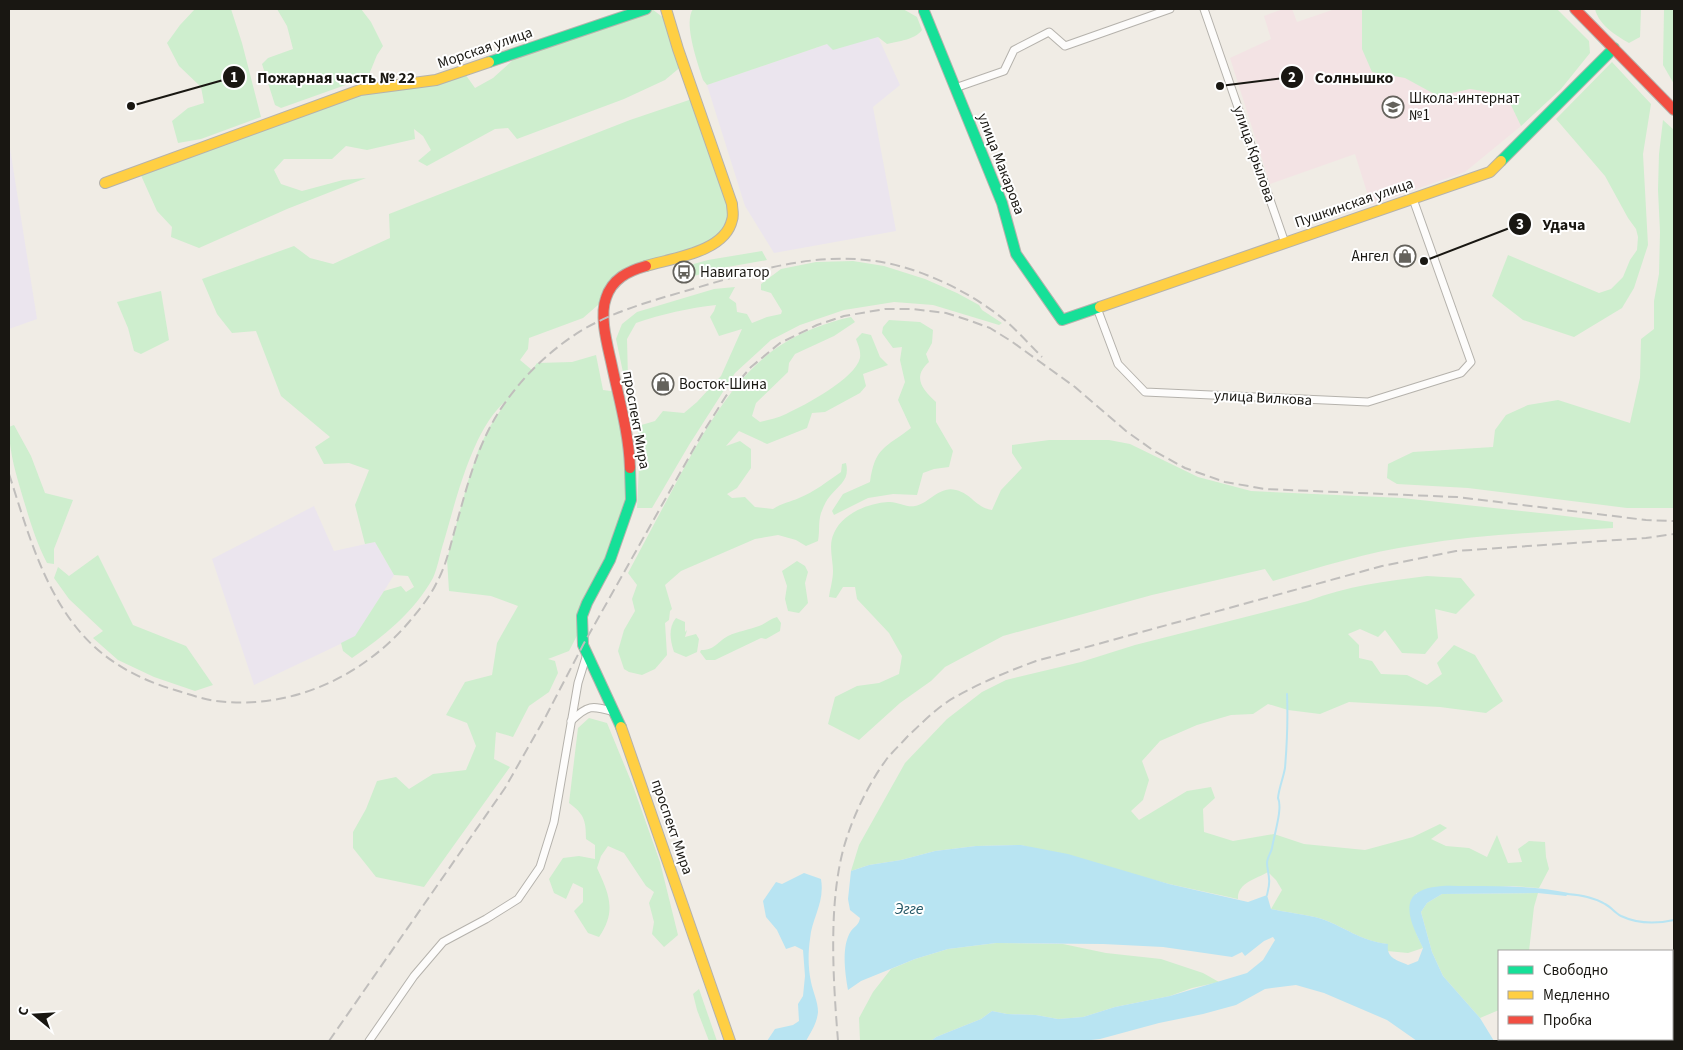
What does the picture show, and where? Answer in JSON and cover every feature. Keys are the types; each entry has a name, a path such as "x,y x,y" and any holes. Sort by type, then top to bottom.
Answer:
{"street":[{"name":"Морская улица","path":"105,183 360,90 436,80 646,9"},
{"name":"проспект Мира","path":"666,9 732,204 733,218 730,227 720,240 708,248 622,275 612,285 604,299 605,335 626,427 630,461 631,500 610,560 582,616 583,645 626,739 730,1041"},
{"path":"955,88 1004,71 1014,50 1049,32 1065,46 1170,9"},
{"name":"улица Крылова","path":"1204,9 1285,243"},
{"path":"1575,9 1674,110"},
{"name":"улица Макарова","path":"924,11 1002,203 1016,254 1062,320"},
{"name":"Пушкинская улица","path":"1062,320 1490,172 1614,48"},
{"name":"улица Вилкова","path":"1097,308 1118,364 1145,392 1368,402 1461,373 1470,362 1413,198"},
{"path":"369,1041 414,976 443,942 518,899 540,867 554,822 578,683 587,654"},
{"path":"571,722 583,709 598,707 614,712"}],"shaded area":[{"name":"Школа-интернат №1","path":"1283,9 1292,9 1297,22 1335,9 1532,9 1545,103 1521,126 1465,172 1371,205 1355,154 1270,184 1230,58 1271,39 1264,16"},
{"path":"874,28 900,85 873,107 896,231 774,253 745,206 707,85"},
{"path":"9,142 37,319 9,329"},
{"path":"314,506 334,551 375,542 394,575 355,637 254,685 212,559"}],"green space":[{"path":"195,9 231,9 261,117 201,139 178,143 172,121 188,108 204,103 201,87 179,66 167,43"},
{"path":"277,9 361,9 371,22 383,46 368,77 281,108 275,105 262,64 268,58 293,49 287,26"},
{"path":"646,9 652,9 669,22 683,65 665,80 624,99 517,139 508,128 495,129 427,166 418,161 431,150 423,136 414,129 415,139 367,150 346,146 332,159 284,159 274,170 281,184 302,191 343,180 366,178 287,209 199,248 171,237 172,227 157,211 139,171 360,90 463,71 475,88 493,78 524,50"},
{"path":"693,9 903,9 917,17 922,30 911,38 887,44 878,37 833,50 827,44 707,85 703,80 690,33 690,15"},
{"path":"1362,9 1557,9 1589,41 1590,53 1561,89 1521,126 1510,103 1489,92 1470,89 1438,96 1405,78 1372,72 1362,49"},
{"path":"1595,9 1641,9 1640,37 1629,43 1624,40 1604,25"},
{"path":"1664,9 1674,9 1674,84 1663,65"},
{"path":"1612,62 1651,104 1643,154 1648,245 1634,288 1622,308 1574,337 1523,320 1492,296 1508,255 1599,293 1611,289 1623,277 1630,260 1637,250 1638,237 1636,229 1605,176 1556,119"},
{"path":"695,98 733,218 720,240 633,270 605,299 583,318 529,338 528,349 520,360 532,370 537,363 572,362 596,355 603,390 618,392 632,487 582,626 569,651 548,659 555,661 558,673 549,692 529,706 513,737 496,732 494,759 510,767 424,887 376,877 353,848 353,832 366,809 377,781 396,777 409,789 433,774 466,770 476,746 467,723 446,715 465,682 492,675 497,643 518,606 491,596 449,591 447,559 479,448 507,400 495,412 484,428 467,465 433,578 417,602 397,623 352,658 343,651 341,643 355,636 384,591 401,586 406,592 414,587 408,576 394,575 375,542 365,544 355,505 369,470 349,463 324,464 315,447 330,437 281,396 256,331 232,333 217,314 202,279 294,246 310,258 333,264 390,238 389,214 630,120"},
{"path":"1663,120 1674,130 1674,508 1627,508 1468,488 1397,484 1387,478 1388,464 1413,452 1493,447 1495,430 1506,415 1528,405 1558,400 1630,423 1640,378 1641,339 1654,329 1654,301 1659,274 1658,190 1659,154"},
{"path":"762,251 767,260 722,268 694,276 690,265 708,260"},
{"path":"853,261 884,266 925,279 979,305 982,310 1002,323 999,325 933,305 894,302 844,310 800,325 771,340 735,373 652,508 637,508 638,426 655,421 663,411 684,413 697,402 721,376 742,329 719,336 710,317 716,305 676,312 636,323 627,339 628,378 624,377 616,339 622,324 637,312 714,289 735,287 729,298 736,303 737,312 747,314 752,323 781,314 782,311 771,293 761,290 761,284 781,269 816,262"},
{"path":"161,291 169,340 141,354 134,351 128,328 117,302"},
{"path":"851,317 855,322 834,336 795,354 789,363 788,372 756,403 752,416 760,422 780,417 816,398 839,383 856,366 860,358 860,350 856,339 862,333 871,335 880,357 888,365 863,374 866,386 860,393 825,412 812,413 807,428 767,444 739,431 726,446 740,441 751,449 751,468 737,488 727,494 732,498 745,497 755,507 773,509 805,496 841,472 842,464 846,463 847,474 845,478 827,500 821,513 818,541 806,546 796,540 778,535 755,539 681,571 665,585 672,609 669,620 665,623 667,655 655,669 642,675 624,669 618,651 624,630 635,611 632,599 637,585 628,573 708,426 748,373 781,345 806,332"},
{"path":"889,320 920,322 933,330 932,343 926,354 929,362 924,367 920,378 923,388 936,402 936,422 953,451 949,467 923,473 917,495 893,494 868,498 834,515 832,511 843,494 870,482 878,455 911,428 898,400 905,382 900,360 902,347 893,348 882,333 883,327"},
{"path":"14,425 31,456 45,493 73,500 54,549 54,564 47,563 40,547 18,480 9,436 9,427"},
{"path":"1049,440 1109,440 1130,444 1198,477 1251,491 1402,498 1613,522 1613,528 1441,541 1362,556 1273,581 1265,569 1152,595 1003,636 945,667 931,681 900,703 859,740 828,724 835,697 857,686 879,683 899,674 902,656 889,633 857,599 855,587 843,587 836,598 829,597 833,574 831,542 838,526 849,515 864,507 888,502 909,506 920,505 939,492 950,489 966,494 981,506 992,510 1001,490 1022,468 1012,453 1012,445"},
{"path":"98,555 133,625 186,646 213,685 195,691 154,677 118,660 93,638 103,631 69,599 54,578 58,567 69,576"},
{"path":"797,561 805,566 808,572 805,583 808,603 799,613 788,611 785,599 787,586 782,571"},
{"path":"1427,576 1461,578 1475,595 1456,614 1435,609 1438,638 1425,654 1402,653 1385,630 1378,637 1360,629 1348,634 1359,645 1359,658 1372,661 1381,674 1407,675 1427,685 1442,674 1437,663 1454,645 1475,655 1503,701 1486,713 1440,707 1349,702 1320,714 1288,710 1268,704 1253,714 1231,715 1197,725 1160,741 1142,761 1149,780 1143,800 1131,811 1139,820 1187,791 1211,787 1215,798 1203,809 1204,832 1233,841 1274,834 1304,844 1365,850 1413,837 1440,824 1447,828 1431,839 1446,846 1469,848 1487,857 1497,835 1508,863 1522,862 1518,849 1529,841 1545,842 1549,869 1539,888 1512,886 1416,893 1416,933 1423,948 1408,953 1387,951 1387,944 1360,937 1331,922 1271,909 1282,890 1268,872 1244,885 1238,899 1169,884 1021,845 976,846 935,851 901,860 869,865 851,871 859,845 905,763 947,719 982,692 1006,680 1081,662 1135,645 1308,601 1337,591"},
{"path":"777,617 781,623 780,631 766,639 761,638 715,660 706,660 700,652 701,650 713,647 728,636 759,626"},
{"path":"676,618 685,622 685,632 687,630 685,637 696,634 699,639 697,652 686,657 674,652 671,630"},
{"path":"589,718 607,723 633,786 660,862 678,935 664,947 652,934 654,922 649,903 654,892 646,886 624,853 608,846 601,856 597,868 608,894 609,902 608,919 599,937 588,933 574,911 583,902 583,888 573,883 566,899 554,893 549,879 563,858 579,856 595,859 595,845 586,839 583,818 569,803 578,728"},
{"path":"1538,893 1534,907 1529,950 1498,950 1498,1010 1480,1018 1443,976 1432,952 1421,912 1427,903 1442,894"},
{"path":"996,943 1063,944 1106,953 1161,959 1203,973 1219,982 1192,988 1170,996 1115,1007 1083,1017 1058,1019 992,1011 981,1019 936,1037 931,1041 860,1041 859,1018 873,992 891,969 948,949"},
{"path":"699,989 717,1041 709,1041 697,1010 693,994"}],"water":[{"name":"Эгге","path":"1021,845 1068,854 1169,884 1248,902 1267,895 1271,909 1322,919 1361,937 1388,944 1390,955 1408,965 1418,961 1423,948 1412,924 1410,912 1411,900 1421,891 1442,886 1493,886 1569,893 1566,896 1538,893 1442,894 1427,903 1421,912 1432,952 1443,976 1480,1018 1494,1041 1417,1041 1387,1020 1324,993 1296,985 1265,989 1236,1005 1100,1039 1082,1041 931,1041 936,1037 981,1019 992,1011 1058,1019 1083,1017 1115,1007 1170,996 1247,973 1263,960 1275,940 1273,937 1264,941 1245,956 1242,952 1232,957 1163,947 1103,944 996,943 948,949 915,959 861,981 848,990 845,968 846,944 851,931 858,924 860,918 850,910 848,899 851,871 869,865 901,860 935,851 976,846"},
{"path":"804,873 821,879 822,888 809,944 810,977 818,1012 814,1027 806,1041 767,1041 775,1029 793,1025 799,1021 798,1004 803,996 805,976 803,950 795,946 786,949 777,930 766,917 763,901 776,882 782,884"}],"waterway":[{"path":"1267,895 1269,883 1267,861 1278,822 1278,798 1285,768 1287,694"},
{"path":"1567,894 1596,900 1607,905 1621,916 1634,921 1654,923 1674,920"}],"railway":[{"path":"9,474 28,534 53,592 76,627 97,649 134,674 195,696 216,701 244,702 271,700 297,695 322,686 346,674 390,642 409,622 428,598 444,568 476,458 489,428 507,400 542,360 573,336 597,322 639,305 740,275 807,261 852,259 875,261 908,268 958,289 1007,322 1042,357"},
{"path":"329,1041 505,788 546,716 583,645 702,434 726,396 751,367 780,343 817,325 844,316 885,309 913,309 946,313 990,328 1075,387 1126,431 1154,451 1185,468 1225,482 1265,489 1457,497 1646,520 1674,521"},
{"path":"838,1041 833,963 834,909 841,857 848,834 864,796 886,760 924,721 950,700 986,681 1036,661 1382,566 1456,551 1646,538 1674,534"}],"traffic: fast":[{"path":"489,62 646,9"},
{"path":"924,11 1002,203 1016,254 1062,320 1100,307"},
{"path":"1501,161 1614,48"},
{"path":"621,727 583,645 582,616 610,560 631,500 630,468"}],"traffic: slow":[{"path":"646,266 709,247 727,231 733,216 732,204 666,9"},
{"path":"105,183 360,90 436,80 489,62"},
{"path":"1100,307 1490,172 1501,161"},
{"path":"621,727 730,1041"}],"traffic: jam":[{"path":"1575,9 1674,110"},
{"path":"630,468 626,429 605,332 603,314 606,298 612,286 627,273 646,266"}],"place":[{"name":"Солнышко","path":"1220,86"},
{"name":"Пожарная часть № 22","path":"131,106"},
{"name":"Школа-интернат №1","path":"1393,107"},
{"name":"Ангел","path":"1405,256"},
{"name":"Удача","path":"1424,261"},
{"name":"Навигатор","path":"684,272"},
{"name":"Восток-Шина","path":"663,384"}]}
